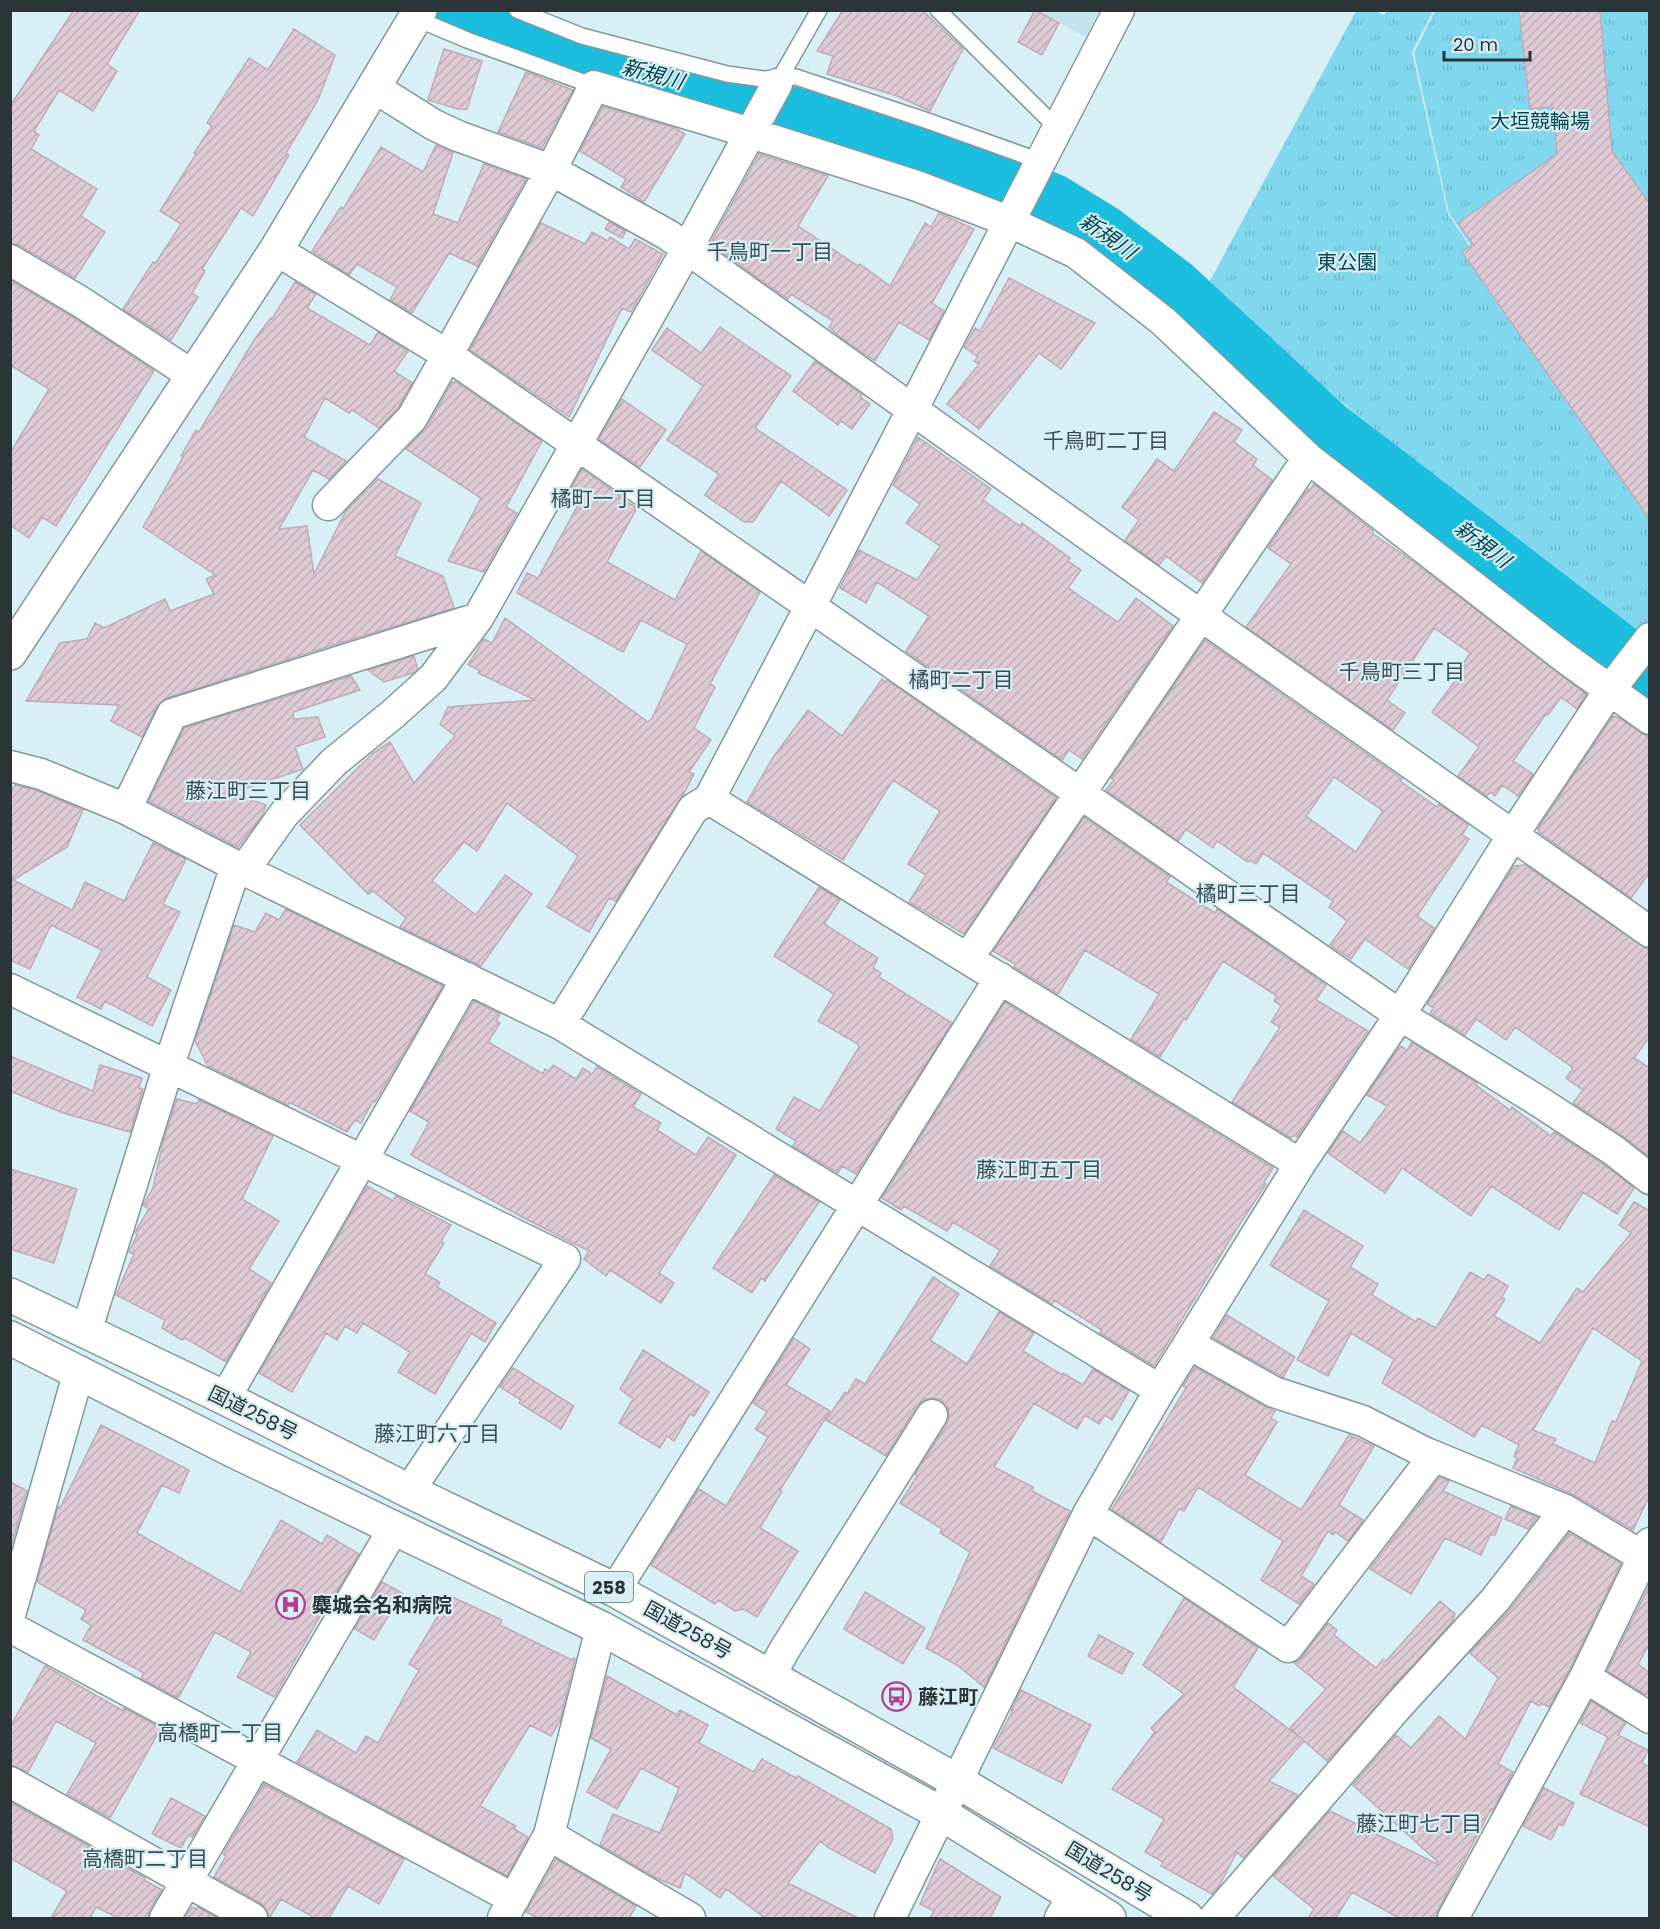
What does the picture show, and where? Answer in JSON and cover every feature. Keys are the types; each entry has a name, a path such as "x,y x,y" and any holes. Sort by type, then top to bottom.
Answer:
{"main road":[{"path":"10,653 276,250 418,14"},
{"name":"国道258号","path":"10,1295 615,1590 957,1781 1187,1918"},
{"name":"国道258号","path":"10,1338 232,1450 601,1628 942,1814 1066,1907 1109,1918"}],"street":[{"path":"560,1024 693,809 709,799 1119,10"},
{"path":"86,1332 169,1065 240,868 284,814 334,762 433,678 478,618 687,249 779,81"},
{"path":"328,505 412,418 449,356 551,170 594,86 754,128 1011,217 1076,253 1155,315 1308,458 1613,685 1650,719"},
{"path":"375,88 434,125 551,170 668,235 1200,615 1650,932"},
{"path":"276,250 449,356 810,608 1080,791 1400,1015 1543,1104 1613,1150 1650,1179"},
{"path":"10,260 81,302 192,375"},
{"path":"968,958 1308,458"},
{"path":"126,809 172,714 478,618"},
{"path":"890,1918 1088,1514 1160,1390 1300,1164 1400,1015 1513,835 1613,685 1650,638"},
{"path":"10,766 41,774 126,809 240,868 560,1024 1160,1390"},
{"path":"709,799 1300,1164"},
{"path":"225,1398 467,978"},
{"path":"615,1590 1000,978"},
{"path":"10,989 565,1259 409,1491"},
{"path":"1189,1344 1274,1392 1363,1421 1434,1456 1565,1510 1646,1550 1585,1677 1453,1918"},
{"path":"10,1615 79,1371"},
{"path":"770,1676 932,1415"},
{"path":"1088,1514 1288,1647 1434,1456"},
{"path":"1214,1918 1399,1705 1495,1600 1565,1510"},
{"path":"165,1918 394,1528"},
{"path":"10,1627 257,1759 508,1909 549,1835 601,1628"},
{"path":"1585,1677 1650,1718"},
{"path":"10,1782 252,1918"},
{"path":"549,1835 690,1918"}],"lane":[{"path":"517,10 582,36 727,74 779,81 796,77 928,121 1039,163"},
{"path":"779,81 819,10"},
{"path":"938,10 1046,117 1059,125"},
{"path":"418,14 467,40 594,86"}],"shaded area":[{"path":"1039,11 1099,11 1085,37"}],"green space":[{"name":"東公園","path":"1356,11 1376,11 1384,15 1387,11 1433,11 1412,52 1448,214 1649,512 1649,646 1553,575 1205,290"},
{"name":"大垣競輪場","path":"1435,11 1649,11 1649,509 1449,213 1414,53"}],"building":[{"path":"74,10 140,10 107,64 117,71 93,111 59,90 34,131 39,135 31,149 97,189 81,216 105,232 75,278 19,245 10,243 10,106"},
{"path":"843,10 922,10 963,49 930,111 897,96 827,74 833,56 817,51"},
{"path":"1035,10 1059,23 1042,55 1018,42"},
{"name":"大垣競輪場","path":"1519,10 1600,10 1612,151 1650,204 1650,520 1462,252 1473,244 1458,223 1557,154 1553,107 1530,109"},
{"path":"294,29 335,55 318,100 286,153 289,155 253,216 241,208 202,269 205,271 192,293 198,297 171,340 123,309 181,224 160,211 212,126 207,123 249,58 268,70"},
{"path":"444,49 482,61 467,109 458,109 428,100"},
{"path":"526,72 573,90 542,148 498,132"},
{"path":"603,107 675,128 685,134 644,202 621,187 626,179 580,151"},
{"path":"436,145 453,153 433,214 458,223 484,164 526,179 477,266 449,253 412,313 390,300 397,287 357,264 349,275 312,251 341,207 343,209 381,147 423,172"},
{"path":"759,154 828,176 798,226 858,266 860,264 890,286 925,223 931,227 939,213 974,229 932,303 944,311 929,340 899,322 875,361 836,334 829,327 833,321 791,294 788,299 710,244"},
{"path":"609,222 626,231 622,238 605,229"},
{"path":"541,223 585,244 592,232 608,241 610,237 629,249 635,239 663,254 631,312 622,308 569,417 470,350"},
{"path":"1009,278 1095,323 1061,369 1039,353 979,429 947,404 979,364 974,361 978,357 964,347 975,328 980,331"},
{"path":"10,280 79,321 154,371 56,526 42,517 29,538 10,525 10,453 49,389 10,365"},
{"path":"295,282 316,294 307,308 370,345 378,332 408,351 394,371 412,383 398,408 379,428 352,410 349,413 325,398 304,437 346,461 329,479 313,470 279,529 307,526 314,574 346,511 378,479 421,503 395,556 443,576 454,608 334,645 332,643 333,645 167,698 157,706 142,737 111,721 119,705 26,701 60,643 87,639 95,623 104,628 165,599 170,611 214,594 206,579 215,575 143,527 196,430 199,432 254,340 272,319"},
{"path":"720,327 791,376 755,428 847,490 829,516 781,481 753,522 744,522 705,495 719,474 667,440 703,386 652,350 667,328 701,353"},
{"path":"815,361 862,395 860,397 870,404 852,429 841,421 838,425 793,391"},
{"path":"455,381 542,441 506,507 517,513 484,572 448,561 481,498 406,449 427,427 452,382"},
{"path":"622,399 666,430 640,467 599,439"},
{"path":"1214,412 1242,430 1234,442 1257,459 1253,465 1272,480 1202,583 1166,556 1159,565 1125,540 1139,520 1122,507 1157,459 1174,471"},
{"path":"918,437 991,489 983,500 1020,526 1022,523 1070,558 1068,561 1081,570 1068,588 1118,622 1136,598 1173,626 1082,759 1069,750 1062,760 906,651 929,616 877,582 866,603 840,588 859,550 917,580 940,546 906,523 920,504 893,485"},
{"path":"582,469 637,508 607,562 675,600 701,551 760,592 710,684 715,687 694,728 711,740 689,772 694,774 616,901 609,898 589,932 547,907 578,856 507,803 477,851 464,842 432,881 476,915 505,875 532,894 481,966 400,927 406,918 373,891 368,894 300,825 373,753 390,742 414,783 455,736 440,724 448,707 535,700 478,673 479,670 468,665 484,639 492,643 505,618 648,722 652,718 687,644 641,620 623,652 517,593 527,573 538,578 578,505 566,498"},
{"path":"1314,484 1373,531 1372,533 1411,560 1586,694 1577,709 1561,697 1513,761 1533,774 1518,796 1502,785 1495,796 1490,792 1487,796 1458,776 1479,747 1432,712 1466,666 1463,664 1470,653 1434,628 1387,700 1405,713 1393,730 1246,627 1291,564 1268,548 1308,489 1309,491"},
{"path":"1205,640 1402,779 1400,781 1437,807 1439,804 1468,825 1462,835 1469,839 1417,916 1434,928 1408,969 1365,939 1351,959 1330,945 1347,921 1329,907 1333,901 1263,853 1256,864 1250,860 1248,862 1217,841 1213,848 1186,829 1178,841 1106,790 1114,780 1111,778","holes":["1334,777 1383,811 1356,852 1306,816"]},
{"path":"414,656 418,669 413,673 384,682 368,670"},
{"path":"351,676 360,690 293,712 294,719 318,717 325,737 295,747 303,769 232,793 266,805 262,816 238,847 149,801 184,728"},
{"path":"882,679 886,682 887,680 1056,798 964,934 909,902 926,875 908,864 940,811 893,780 843,860 747,802 772,759 808,710 842,736"},
{"path":"1613,716 1650,738 1650,872 1631,898 1539,832 1538,828"},
{"path":"15,785 36,790 83,810 67,847 13,880 72,910 85,882 124,901 153,843 186,859 163,904 180,912 147,977 171,990 152,1026 105,1001 101,1009 77,997 102,950 51,925 30,969 10,960 10,794"},
{"path":"1084,817 1170,877 1166,882 1215,913 1217,909 1326,985 1316,1000 1368,1031 1297,1137 1294,1135 1291,1138 1232,1102 1280,1027 1271,1022 1281,1006 1274,1001 1277,996 1223,961 1160,1057 1131,1039 1159,994 1085,950 1058,994 993,951"},
{"path":"1525,865 1650,951 1650,1036 1634,1058 1650,1068 1650,1157 1573,1103 1583,1090 1566,1078 1573,1068 1515,1027 1506,1040 1476,1019 1465,1035 1430,1013 1434,1008 1427,1004 1514,866"},
{"path":"819,887 840,900 824,924 878,958 873,968 881,973 879,977 952,1023 856,1174 842,1166 838,1173 793,1146 796,1141 776,1129 794,1097 820,1111 859,1047 858,1044 818,1021 834,994 774,956"},
{"path":"286,909 443,986 375,1102 373,1101 361,1123 355,1120 347,1132 293,1104 288,1105 208,1066 195,1041 234,925 255,932 266,913 279,920"},
{"path":"474,1001 500,1014 496,1021 500,1023 488,1042 543,1074 545,1069 549,1071 553,1065 576,1079 583,1068 592,1074 597,1067 641,1094 633,1107 661,1123 657,1130 696,1155 708,1137 736,1155 659,1273 674,1283 661,1303 610,1270 606,1276 584,1259 589,1251 522,1217 411,1155 429,1122 410,1111"},
{"path":"1005,1002 1273,1168 1264,1182 1266,1184 1154,1366 1100,1333 1102,1330 1054,1300 1052,1304 990,1266 1000,1250 953,1222 947,1231 904,1206 901,1210 882,1198"},
{"path":"1412,1042 1477,1083 1476,1085 1510,1110 1512,1107 1551,1136 1554,1132 1603,1164 1634,1188 1617,1214 1583,1192 1559,1230 1491,1186 1471,1216 1402,1168 1385,1193 1328,1153 1343,1131 1360,1143 1387,1106 1367,1095 1397,1050 1401,1046 1407,1050"},
{"path":"10,1056 93,1091 100,1065 142,1078 139,1088 143,1089 130,1132 63,1113 10,1091"},
{"path":"177,1099 197,1104 199,1100 273,1136 242,1199 279,1221 249,1269 271,1283 226,1362 185,1338 182,1340 162,1328 165,1320 116,1295 134,1254 129,1252 137,1235 135,1232 149,1209 143,1205 153,1188 163,1142"},
{"path":"10,1169 77,1189 54,1263 10,1249"},
{"path":"774,1175 819,1202 765,1281 761,1278 752,1293 713,1268"},
{"path":"367,1186 393,1201 396,1196 451,1225 441,1241 444,1243 425,1274 440,1282 437,1287 496,1323 485,1342 471,1333 435,1394 398,1372 410,1352 363,1323 357,1333 345,1326 337,1340 326,1333 292,1392 259,1373"},
{"path":"1634,1202 1650,1211 1650,1495 1633,1530 1574,1495 1513,1468 1517,1458 1514,1456 1519,1445 1482,1425 1474,1437 1382,1383 1394,1359 1351,1333 1328,1376 1297,1360 1329,1301 1270,1265 1304,1210 1363,1246 1350,1267 1378,1284 1372,1295 1416,1322 1418,1318 1436,1328 1470,1272 1484,1280 1488,1274 1508,1286 1502,1297 1505,1299 1494,1316 1540,1343 1577,1288 1583,1292 1631,1233 1619,1225","holes":["1593,1328 1642,1361 1616,1422 1612,1421 1595,1463 1553,1444 1556,1439 1533,1430"]},
{"path":"933,1277 959,1294 930,1340 967,1364 999,1312 1034,1333 1023,1351 1062,1375 1063,1373 1083,1385 1093,1369 1129,1391 1112,1420 1105,1415 1099,1424 1085,1415 1077,1429 1034,1403 994,1467 1033,1487 1032,1491 1070,1511 984,1687 957,1665 926,1648 970,1552 940,1533 942,1529 900,1503 917,1476 915,1474 947,1424 949,1415 947,1406 941,1400 933,1398 923,1400 886,1456 826,1420 856,1379 865,1384"},
{"path":"1227,1315 1295,1357 1283,1377 1213,1338"},
{"path":"794,1338 810,1349 786,1385 830,1411 780,1490 782,1491 760,1528 798,1551 757,1617 744,1609 735,1611 718,1600 715,1604 651,1565 699,1489 726,1506 768,1437 755,1429 767,1412 753,1403"},
{"path":"643,1350 709,1392 694,1416 690,1414 674,1441 667,1436 660,1448 619,1423 633,1399 620,1389"},
{"path":"1195,1367 1275,1411 1271,1418 1277,1422 1245,1475 1301,1510 1349,1435 1374,1446 1339,1505 1363,1520 1348,1541 1335,1532 1333,1535 1328,1531 1301,1576 1314,1584 1299,1604 1261,1580 1283,1541 1198,1487 1184,1511 1179,1509 1161,1542 1112,1509 1186,1388 1183,1386"},
{"path":"513,1368 574,1406 561,1429 519,1403 521,1400 500,1387"},
{"path":"101,1425 189,1470 179,1493 162,1485 137,1533 240,1592 281,1520 322,1544 327,1535 359,1554 325,1612 323,1611 274,1697 237,1677 251,1652 215,1632 178,1698 141,1678 144,1673 83,1640 91,1625 81,1619 86,1610 37,1582 58,1507 60,1508"},
{"path":"1440,1477 1449,1481 1443,1491 1502,1518 1495,1535 1490,1535 1481,1555 1445,1538 1411,1594 1370,1569"},
{"path":"10,1482 27,1491 10,1550"},
{"path":"1511,1506 1537,1517 1528,1529 1505,1519"},
{"path":"1569,1533 1621,1563 1549,1707 1541,1703 1539,1706 1531,1701 1498,1764 1513,1772 1493,1810 1491,1809 1438,1910 1436,1918 1399,1918 1352,1892 1336,1918 1308,1918 1314,1909 1273,1876 1330,1811 1440,1864 1353,1785 1396,1735 1411,1748 1439,1716 1465,1739 1498,1678 1470,1653 1509,1611"},
{"path":"382,1582 402,1593 374,1640 355,1629"},
{"path":"1650,1584 1650,1643 1638,1664 1650,1673 1650,1691 1646,1695 1607,1671"},
{"path":"865,1592 925,1628 903,1664 844,1629"},
{"path":"450,1596 502,1620 500,1625 572,1660 575,1659 560,1721 551,1736 530,1725 480,1806 516,1826 514,1829 528,1837 507,1876 297,1762 317,1730 356,1753 366,1736 378,1743 419,1670 409,1664"},
{"path":"1184,1598 1258,1648 1233,1687 1301,1738 1290,1728 1326,1689 1294,1663 1302,1657 1328,1623 1337,1630 1334,1635 1376,1668 1383,1659 1386,1661 1440,1601 1455,1614 1452,1622 1327,1761 1304,1741 1269,1781 1298,1795 1243,1858 1237,1852 1219,1886 1212,1894 1161,1866 1163,1862 1145,1852 1164,1819 1112,1789 1155,1732 1151,1728 1184,1694 1143,1665"},
{"path":"1099,1635 1133,1653 1122,1674 1088,1656"},
{"path":"45,1666 123,1711 124,1708 161,1728 110,1818 67,1794 96,1743 56,1721 28,1772 10,1765 10,1727"},
{"path":"607,1676 677,1715 680,1710 708,1725 699,1743 754,1772 762,1759 796,1778 798,1776 891,1829 893,1839 875,1873 820,1841 788,1883 858,1918 765,1918 726,1889 720,1898 685,1873 680,1888 656,1878 600,1845 613,1814 660,1833 679,1788 641,1768 617,1809 587,1792 611,1749 591,1738"},
{"path":"1021,1690 1091,1725 1062,1783 993,1748"},
{"path":"1591,1701 1626,1723 1618,1735 1648,1750 1642,1763 1650,1767 1650,1827 1580,1794 1608,1737 1580,1723"},
{"path":"264,1784 404,1859 379,1904 348,1886 329,1918 315,1918 281,1899 269,1918 267,1910 261,1903 214,1877 226,1856 223,1854"},
{"path":"1544,1788 1574,1803 1563,1826 1559,1824 1551,1840 1523,1826"},
{"path":"171,1798 205,1816 192,1837 188,1835 181,1848 152,1834"},
{"path":"10,1802 145,1878 144,1880 162,1890 150,1909 148,1918 118,1918 96,1907 90,1918 51,1918 67,1891 10,1858"},
{"path":"556,1859 636,1906 629,1918 538,1918 526,1912"},
{"path":"940,1859 1001,1897 990,1918 930,1918 934,1911 920,1904"},
{"path":"192,1907 196,1909 198,1907 218,1918 185,1918"}],"waterway":[{"name":"新規川","path":"454,10 555,48 900,141 968,164 1053,199 1105,231 1175,284 1329,426 1650,672"}],"place":[{"name":"麋城会名和病院","path":"291,1605"},
{"name":"藤江町","path":"897,1697"}],"district":[{"name":"千鳥町一丁目","path":"770,251"},
{"name":"千鳥町二丁目","path":"1106,440"},
{"name":"橘町一丁目","path":"603,498"},
{"name":"千鳥町三丁目","path":"1402,671"},
{"name":"橘町二丁目","path":"961,679"},
{"name":"藤江町三丁目","path":"248,790"},
{"name":"橘町三丁目","path":"1248,893"},
{"name":"藤江町五丁目","path":"1039,1169"},
{"name":"藤江町六丁目","path":"437,1433"},
{"name":"高橋町一丁目","path":"220,1732"},
{"name":"藤江町七丁目","path":"1419,1823"},
{"name":"高橋町二丁目","path":"145,1858"}]}
